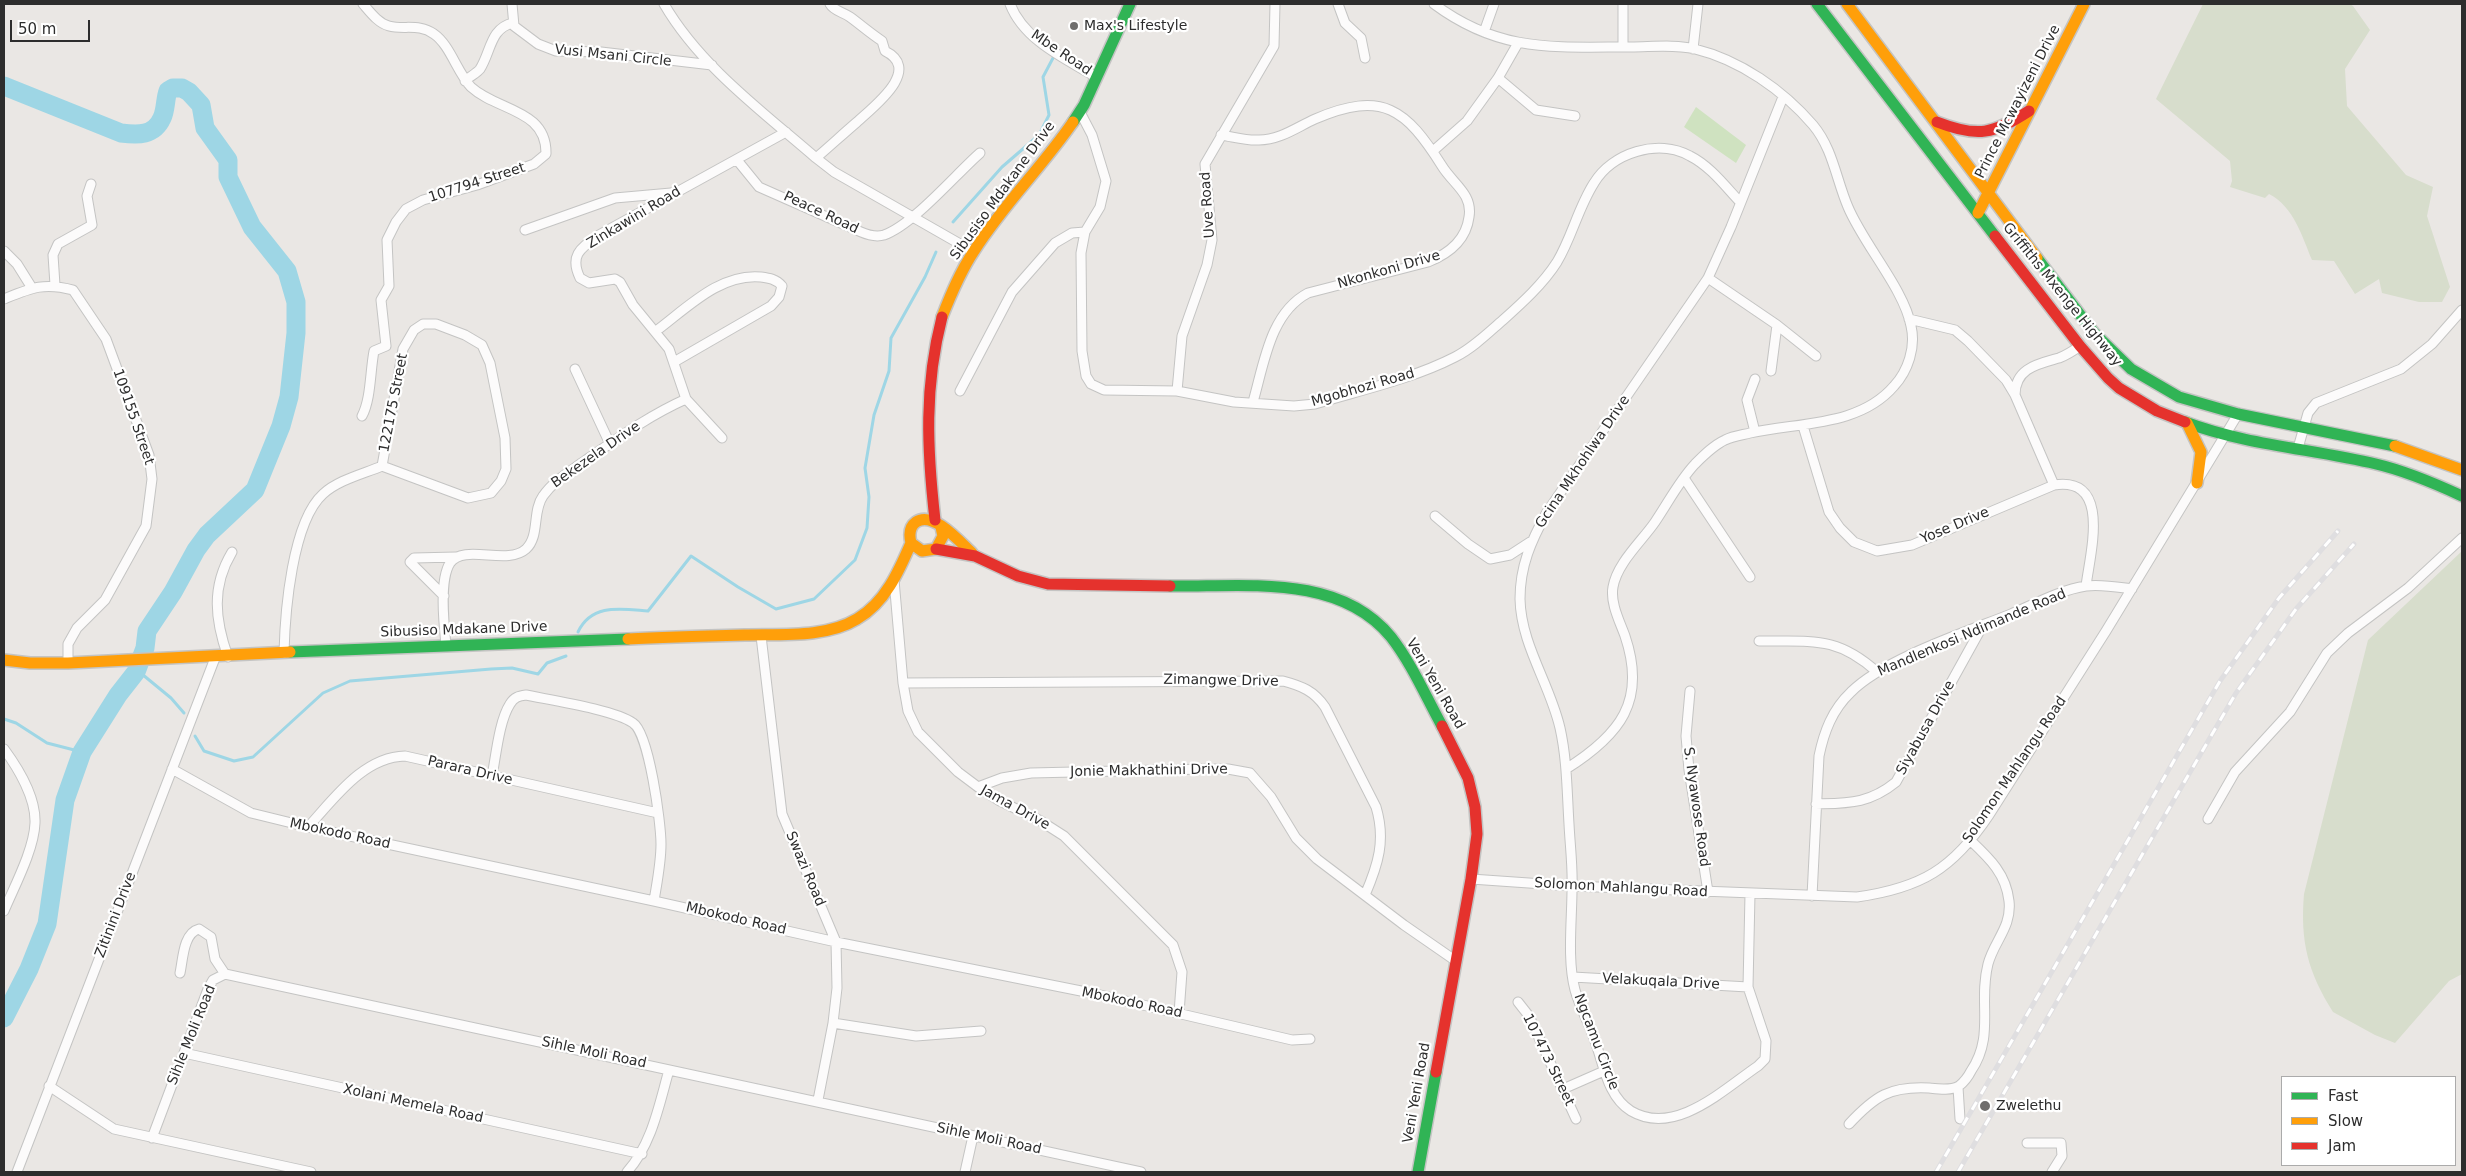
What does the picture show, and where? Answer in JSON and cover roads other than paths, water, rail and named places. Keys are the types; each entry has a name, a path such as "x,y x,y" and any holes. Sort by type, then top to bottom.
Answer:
{"street":[{"name":"107794 Street","path":"362,416 368,404 369,380 374,351 386,346 381,300 389,286 387,240 396,222 406,210 424,200 477,185 534,164 546,154 544,137 537,125 520,112 478,94 465,81 447,49 436,35 413,26 390,26 380,22 364,4"},
{"path":"465,81 480,69 488,48 500,29 513,23 512,4"},
{"path":"664,4 677,24 712,65 816,158 834,172 974,252"},
{"path":"816,158 882,99 892,88 898,73 898,63 895,58 885,51 882,41 848,16 832,8 830,4"},
{"name":"Mbe Road","path":"1010,4 1028,32 1096,77"},
{"name":"Sibusiso Mdakane Drive","path":"921,519 928,496 926,406 935,344 954,286 974,252 1080,112 1130,4"},
{"name":"Uve Road","path":"1178,391 1182,336 1206,265 1212,240 1206,164 1274,46 1274,4"},
{"path":"1338,4 1345,22 1361,38 1365,58"},
{"path":"1434,4 1484,32 1518,43 1553,47 1693,49 1741,66 1783,97 1808,120 1825,142 1848,208 1906,307 1912,330 1912,350 1904,372 1894,387 1872,406 1848,416 1803,426 1778,427 1728,438 1716,445 1695,464 1625,562 1612,589 1632,661 1634,676 1633,694 1628,706 1614,730 1598,746 1566,769"},
{"path":"1484,32 1494,4"},
{"path":"1623,4 1623,47"},
{"path":"1693,49 1698,4"},
{"name":"Griffiths Mxenge Highway","path":"1817,4 2080,346 2102,373 2118,387 2154,409 2187,423 2226,434 2410,472 2462,496"},
{"name":"Griffiths Mxenge Highway","path":"1847,4 2094,332 2116,356 2147,381 2179,398 2238,414 2406,448 2462,470"},
{"name":"Prince Mcwayizeni Drive","path":"1978,213 2084,4"},
{"name":"Vusi Msani Circle","path":"513,23 527,38 545,48 556,51 601,52 712,65"},
{"path":"1432,151 1467,121 1498,78 1518,43"},
{"path":"1498,78 1536,110 1575,116"},
{"name":"Gcina Mkhohlwa Drive","path":"1572,886 1566,769 1560,728 1553,704 1522,623 1521,571 1530,542 1546,512 1708,278 1783,97"},
{"name":"Nkonkoni Drive","path":"1221,135 1260,141 1287,134 1315,119 1336,112 1370,106 1391,108 1404,116 1469,200 1469,220 1459,242 1446,255 1428,262 1323,289 1302,297 1285,313 1276,328 1254,402"},
{"path":"1935,121 1968,133 1982,134 2004,127 2030,110"},
{"name":"Mgobhozi Road","path":"1080,112 1092,135 1106,181 1100,207 1085,232 1079,275 1082,351 1088,380 1096,388 1104,390 1178,391 1234,402 1294,406 1315,404 1393,380 1457,356 1505,319 1542,282 1557,262 1594,182 1608,164 1648,149 1680,151 1704,165 1740,202"},
{"name":"Zinkawini Road","path":"722,438 686,398 669,348 633,305 620,282 615,279 589,283 580,278 575,263 576,256 586,244 674,192 737,160 786,132"},
{"name":"Peace Road","path":"737,160 759,186 866,234 882,235 912,216 980,153"},
{"path":"4,299 32,288 56,285 53,255 58,244 92,225 87,196 92,184"},
{"path":"525,230 615,198 637,194 674,192"},
{"path":"960,391 1012,292 1056,243 1072,233 1085,232"},
{"path":"4,251 17,264 32,288"},
{"path":"656,331 728,281 750,276 775,280 782,286 779,297 771,306 674,362"},
{"path":"1708,278 1777,325 1816,356"},
{"name":"109155 Street","path":"56,285 73,290 106,338 151,466 146,526 105,600 77,628 68,644 68,663"},
{"path":"2298,448 2308,413 2316,403 2401,369 2432,344 2462,310"},
{"path":"1909,319 1955,330 2006,380 2015,395 2054,485"},
{"name":"122175 Street","path":"284,652 285,613 301,533 310,508 323,494 334,486 382,466 468,498 491,493 501,481 506,469 505,438 490,363 482,345 465,335 436,324 423,324 414,330 403,349 382,466"},
{"path":"1771,371 1777,325"},
{"path":"2015,395 2016,382 2030,367 2066,355 2080,346"},
{"path":"574,369 610,444"},
{"path":"1755,379 1747,400 1755,432"},
{"name":"Bekezela Drive","path":"456,558 475,555 509,555 526,549 531,542 537,506 545,492 554,483 662,410 686,398"},
{"name":"Solomon Mahlangu Road","path":"1471,879 1572,886 1856,897 1898,890 1940,870 1972,841 2132,589 2238,414"},
{"path":"2187,423 2202,449 2202,462 2197,483"},
{"name":"Yose Drive","path":"1803,426 1829,512 1840,528 1854,542 1877,551 1912,545 2054,485 2074,485 2083,490 2090,498 2094,523 2086,586"},
{"name":"Sibusiso Mdakane Drive","path":"928,466 938,524"},
{"path":"1684,478 1750,577"},
{"path":"1434,516 1468,544 1490,559 1510,556 1530,542"},
{"path":"922,551 911,543 910,528 921,519 938,524 943,536 936,549"},
{"name":"Veni Yeni Road","path":"938,524 976,556 1018,576 1048,584 1286,588 1314,591 1339,599 1360,610 1382,628 1399,648 1456,751 1466,774 1475,807 1476,832 1471,879 1418,1172"},
{"path":"2208,819 2235,772 2290,712 2328,653 2348,633 2408,588 2462,538"},
{"name":"Sibusiso Mdakane Drive","path":"4,660 30,663 68,663 215,658 284,652 446,645 761,636 799,633 847,625 878,601 900,569 911,543"},
{"name":"Veni Yeni Road","path":"922,551 936,549 976,556"},
{"name":"Sibusiso Mdakane Drive","path":"900,569 922,551"},
{"path":"228,657 217,622 216,594 226,562 232,552"},
{"path":"444,596 410,562 414,558 456,558"},
{"path":"446,645 444,596 447,569 456,558"},
{"name":"Jama Drive","path":"894,579 903,683 908,711 918,732 958,772 978,787 1000,801 1039,820 1064,836 1174,944 1182,972 1179,1013"},
{"name":"Mandlenkosi Ndimande Road","path":"1812,896 1819,756 1824,735 1832,715 1852,691 1877,672 2054,596 2086,586 2132,589"},
{"name":"Siyabusa Drive","path":"1816,804 1867,800 1881,794 1896,782 1983,625"},
{"name":"Swazi Road","path":"761,636 782,814 836,942 837,988 834,1023 818,1100"},
{"path":"1759,641 1820,642 1843,647 1859,656 1877,672"},
{"name":"Zitinini Drive","path":"17,1172 215,658"},
{"name":"Zimangwe Drive","path":"903,683 1161,680 1283,682 1299,685 1317,696 1325,706 1376,808 1381,824 1381,848 1376,870 1365,895"},
{"name":"S. Nyawose Road","path":"1690,691 1686,736 1689,770 1708,892"},
{"path":"492,776 505,714 510,704 519,696 535,697 608,713 636,724 648,753 658,813 661,844 654,901"},
{"path":"4,748 28,795 35,823 31,842 4,911"},
{"name":"Parara Drive","path":"308,828 363,771 384,758 405,756 658,813"},
{"name":"Mbokodo Road","path":"172,768 251,813 308,828 654,901 836,942 1179,1013 1292,1040 1310,1039"},
{"name":"Jonie Makhathini Drive","path":"978,787 1002,778 1031,773 1204,769 1246,772 1263,786 1296,838 1316,859 1404,925 1456,961"},
{"path":"1850,1124 1868,1103 1888,1093 1918,1088 1958,1087 1980,1058 1985,1041 1987,965 2009,918 2005,882 1995,863 1972,841"},
{"name":"Ngcamu Circle","path":"1572,886 1573,977 1575,989 1597,1044 1604,1071 1622,1104 1638,1114 1661,1118 1680,1115 1698,1107 1764,1060 1766,1041 1748,987 1750,894"},
{"path":"180,973 187,940 191,933 199,930 211,937 216,959 226,974"},
{"name":"Sihle Moli Road","path":"152,1138 208,989 214,980 226,974 669,1070 818,1100 1141,1172"},
{"name":"Velakuqala Drive","path":"1573,977 1748,987"},
{"name":"107473 Street","path":"1518,1002 1529,1016 1541,1047 1564,1090 1576,1119"},
{"path":"834,1023 916,1036 981,1030"},
{"name":"Xolani Memela Road","path":"184,1053 642,1154"},
{"path":"627,1172 642,1154 669,1070"},
{"path":"1564,1090 1604,1071"},
{"path":"49,1086 104,1124 131,1134 306,1172"},
{"path":"1958,1087 1960,1119"},
{"path":"965,1172 973,1136"},
{"path":"2027,1143 2061,1143 2062,1156 2052,1172"}],"waterway":[{"path":"953,222 1002,167 1039,135 1049,115 1043,77 1053,58"},
{"path":"4,86 121,133 133,134 145,133 159,124 168,91 173,88 182,88 189,92 201,105 205,128 228,160 228,177 252,227 287,271 296,302 296,333 289,397 281,426 255,490 207,535 196,550 173,592 147,631 145,648 136,672 118,695 82,752 65,800 47,924 29,969 4,1018"},
{"path":"578,632 591,616 599,612 618,609 648,611 691,556 776,609 814,599 855,560 867,528 869,497 865,468 874,415 889,371 891,338 925,277 936,252"},
{"path":"195,736 204,751 234,761 253,757 323,693 350,681 512,668 538,674 547,663 566,656"},
{"path":"137,670 171,698 184,713"},
{"path":"4,719 16,723 47,743 82,752"}],"railway":[{"path":"1936,1172 2220,681 2279,598 2338,531"},
{"path":"1958,1172 2236,693 2296,609 2354,544"}],"place":[{"name":"Max's Lifestyle","path":"1074,26"},
{"name":"Zwelethu","path":"1985,1106"}]}
